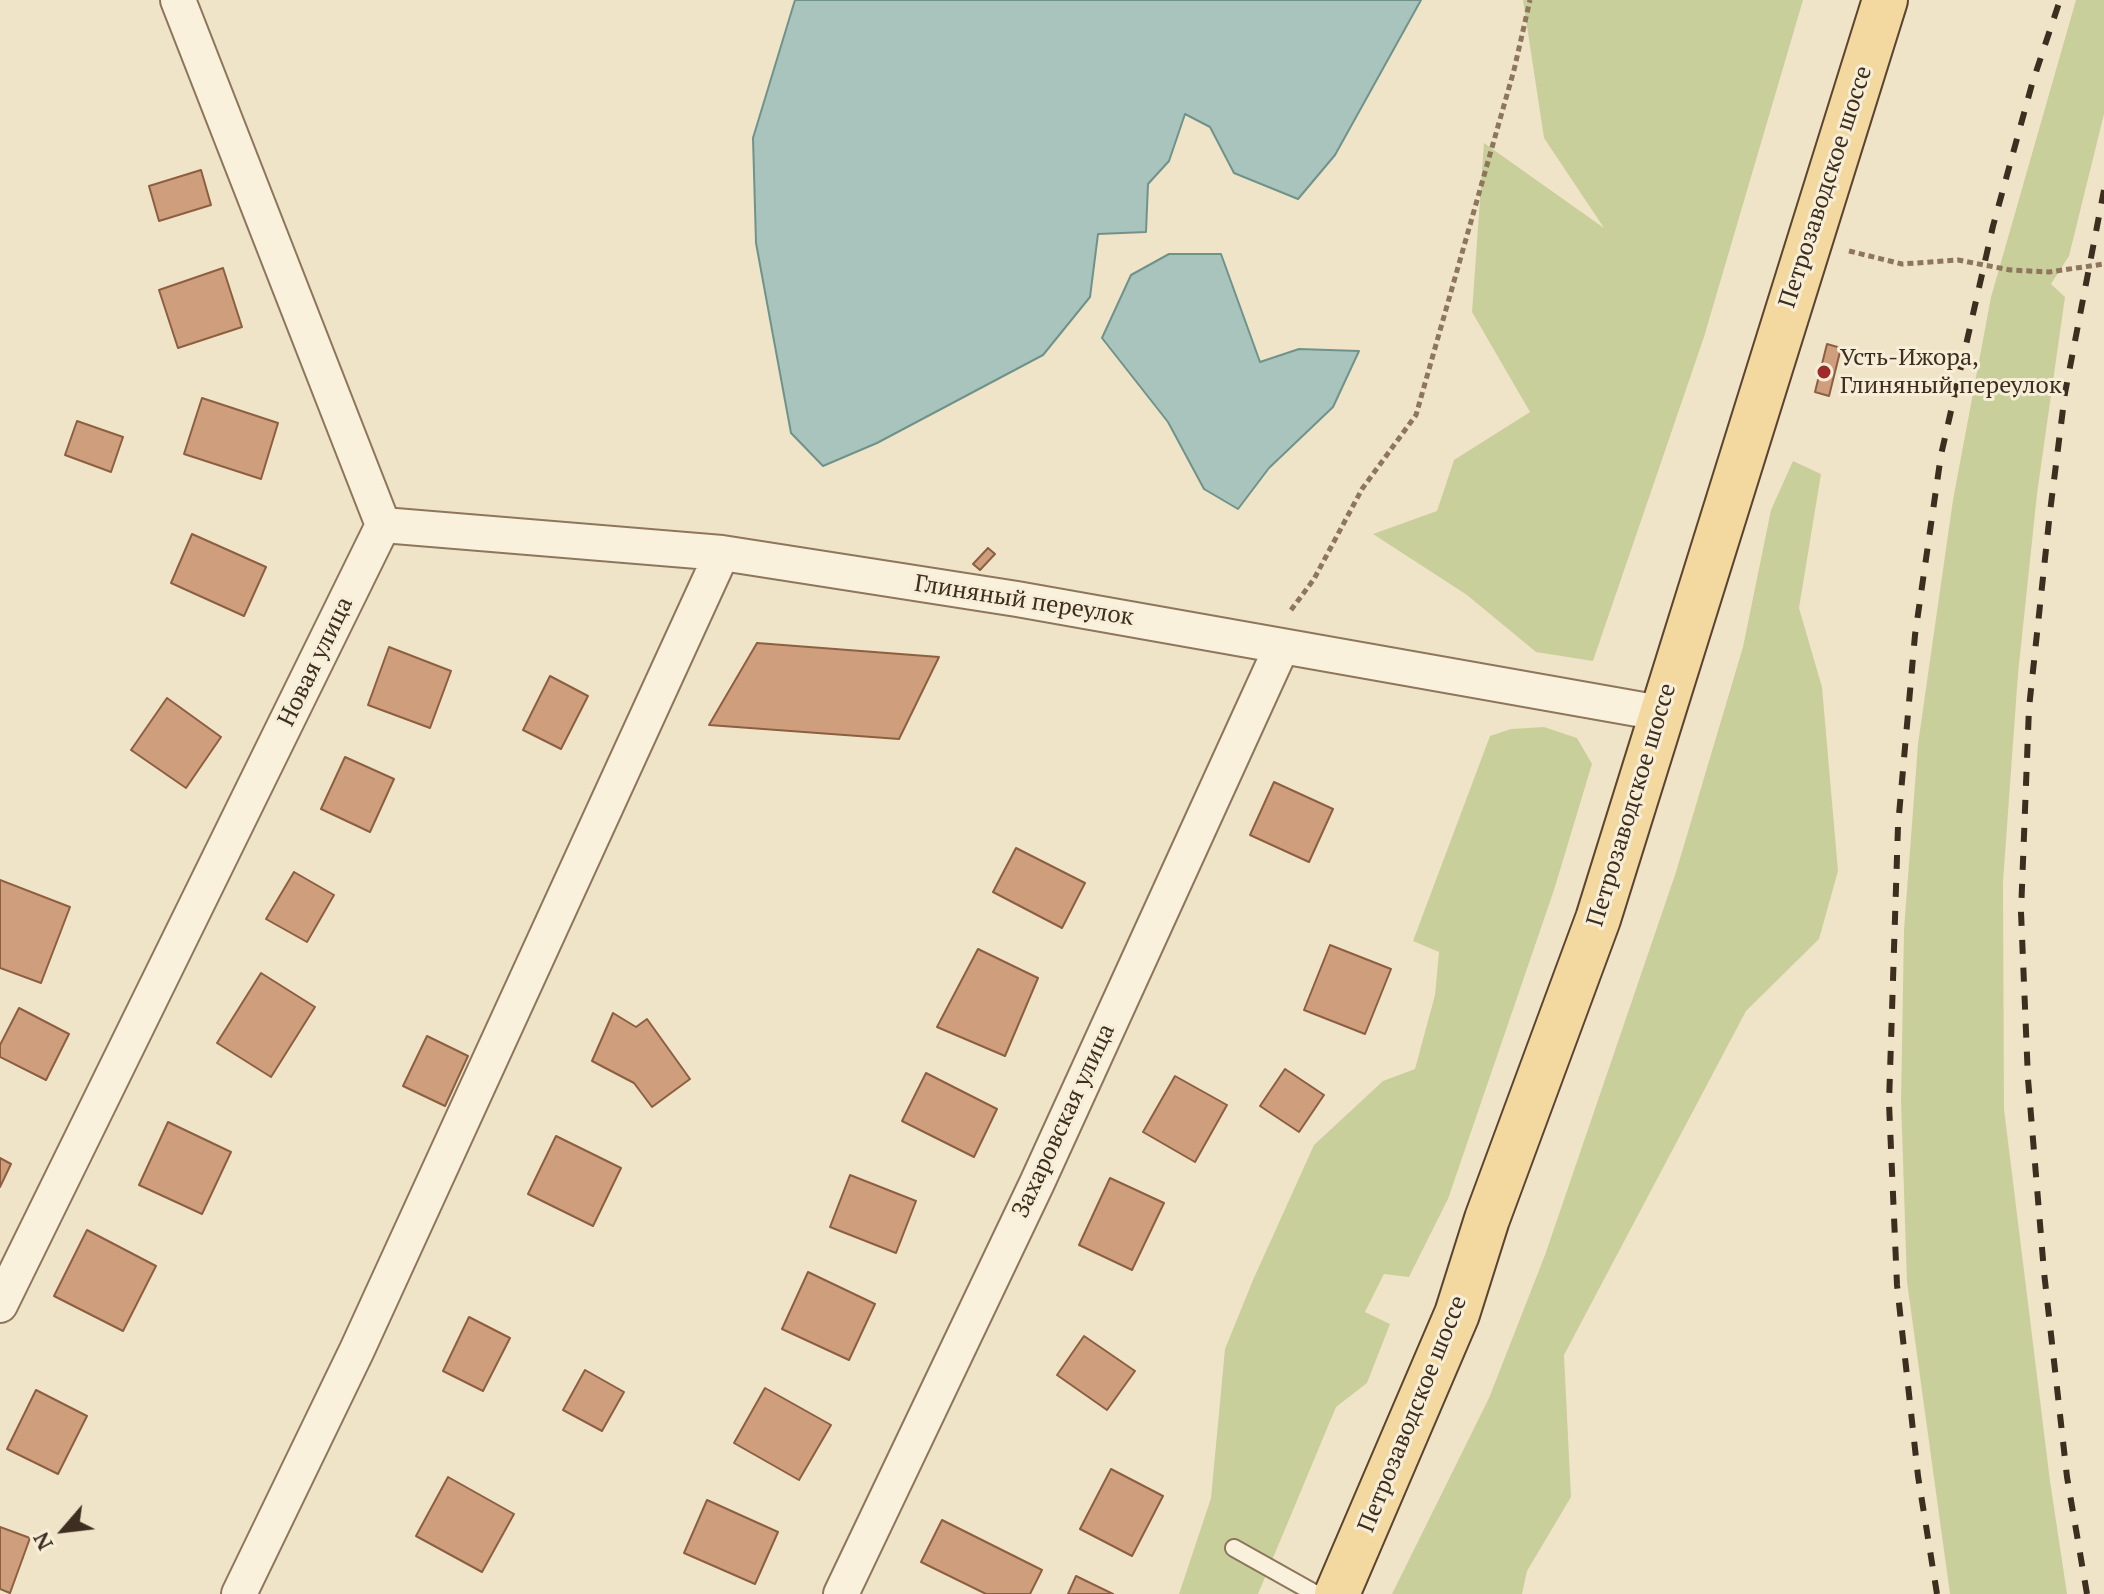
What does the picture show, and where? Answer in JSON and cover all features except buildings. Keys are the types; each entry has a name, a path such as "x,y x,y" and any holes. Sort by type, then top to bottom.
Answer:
{"main road":[{"name":"Петрозаводское шоссе","path":"1337,1594 1457,1314 1487,1219 1598,919 1885,0"}],"street":[{"path":"178,0 383,525"},
{"name":"Глиняный переулок","path":"383,525 722,553 1017,599 1660,713"},
{"name":"Новая улица","path":"0,1305 383,525"},
{"path":"239,1594 357,1350 722,553"},
{"name":"Захаровская улица","path":"841,1594 1037,1183 1267,643"}],"lane":[{"path":"1234,1548 1316,1594"}],"path":[{"path":"1267,643 1261,624 1294,609 1362,489 1416,415 1514,70 1530,0"},
{"path":"1809,243 1902,264 1958,260 2010,270 2049,272 2104,264"}],"green space":[{"path":"1523,0 1803,0 1704,337 1593,661 1536,652 1467,595 1373,534 1437,511 1454,460 1530,412 1472,312 1484,143 1604,228 1544,138"},
{"path":"2076,0 2104,0 2104,114 2069,256 2051,284 2065,297 2037,494 2018,674 2003,882 2004,1109 2067,1594 1950,1594 1907,1282 1901,1101 1904,930 1918,744 1953,500 1991,297"},
{"path":"1793,461 1821,474 1799,608 1822,687 1838,871 1819,939 1746,1011 1564,1355 1571,1497 1527,1571 1522,1594 1392,1594 1489,1398 1545,1255 1676,872 1743,647 1771,510"},
{"path":"1544,727 1577,738 1592,764 1554,890 1448,1199 1409,1277 1384,1274 1365,1312 1390,1324 1367,1383 1336,1407 1258,1594 1179,1594 1211,1498 1225,1349 1253,1280 1314,1145 1383,1081 1415,1069 1435,995 1439,952 1413,941 1490,736 1511,729"}],"water":[{"path":"795,0 1421,0 1335,155 1298,199 1234,173 1210,127 1185,114 1169,161 1148,184 1146,232 1098,234 1090,297 1043,355 877,443 823,466 791,433 756,243 753,138"},
{"path":"1169,254 1221,254 1260,362 1299,349 1359,351 1333,407 1269,468 1238,509 1204,489 1168,422 1102,338 1131,275"}],"railway":[{"path":"1937,1594 1918,1476 1897,1285 1889,1103 1898,826 1915,635 1941,455 1993,226 2032,84 2060,0"},
{"path":"2087,1594 2067,1477 2044,1272 2028,1079 2021,912 2029,708 2050,512 2065,393 2104,190"}],"place":[{"name":"Усть-Ижора, Глиняный переулок","path":"1824,372"}]}
